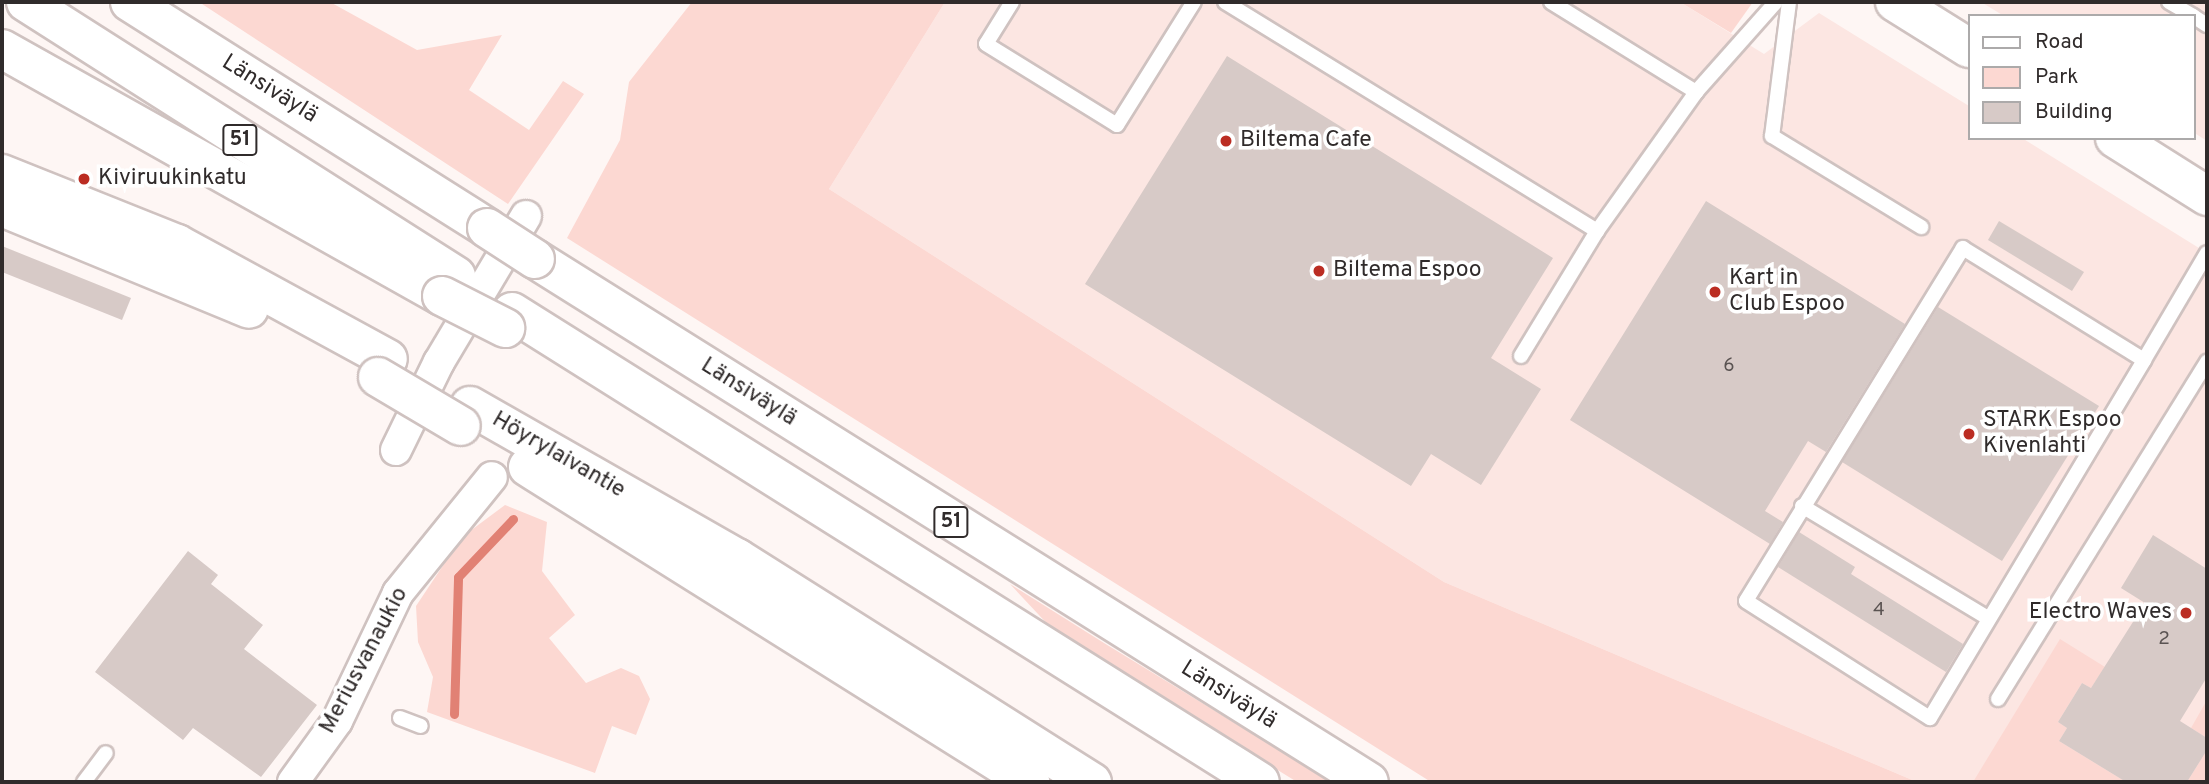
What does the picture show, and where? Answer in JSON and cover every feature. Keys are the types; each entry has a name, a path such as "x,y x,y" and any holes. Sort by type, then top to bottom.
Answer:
{"main road":[{"name":"51","path":"26,2 449,286 678,416 1260,782"},
{"name":"Länsiväylä","path":"130,2 1369,782"},
{"path":"1895,2 1968,47"},
{"path":"2,49 449,286"},
{"path":"2118,140 2207,196"},
{"name":"Höyrylaivantie","path":"2,174 177,244 466,416 737,558 1092,782"},
{"name":"Höyrylaivantie","path":"2,207 227,298 383,368"},
{"name":"Höyrylaivantie","path":"466,416 1030,782"}],"street":[{"path":"396,450 439,362 526,216"},
{"name":"Meriusvanaukio","path":"293,782 337,721 398,593 492,477"}],"lane":[{"path":"1013,2 986,44 1117,125 1194,2"},
{"path":"1225,2 1597,231"},
{"path":"1551,2 1696,92"},
{"path":"1521,356 1597,231 1696,92 1776,2"},
{"path":"1789,2 1772,136 1921,228"},
{"path":"2176,3 2190,14"},
{"path":"2144,360 1963,248 1746,601 1930,718 2144,360 2207,253"},
{"path":"1998,699 2207,362"},
{"path":"1802,506 1989,619"},
{"path":"400,718 421,726"},
{"path":"84,782 106,753"}],"shaded area":[{"path":"945,2 1680,2 1764,54 1819,13 1968,105 1968,140 2025,140 2207,253 2207,782 1917,782 1444,582 829,189"},
{"path":"1981,2 2207,2 2207,141 2195,133 2195,14 2001,14"}],"green space":[{"path":"199,2 330,2 417,50 502,35 469,90 529,130 563,81 584,94 508,204"},
{"path":"692,2 945,2 829,189 1444,582 1917,782 1431,782 567,238 620,140 629,82"},
{"path":"1680,2 1753,2 1731,33"},
{"path":"505,505 547,522 542,571 575,615 549,638 586,683 621,668 639,676 650,699 636,735 612,726 595,773 427,712 433,677 418,642 416,606 462,537"},
{"path":"1010,584 1331,782 1297,782 1053,630"},
{"path":"2060,639 2105,667 2091,688 2082,683 2058,722 2067,728 2059,741 2126,782 1973,782"},
{"path":"2207,700 2207,738 2191,728"},
{"path":"2207,750 2207,782 2187,782"}],"building":[{"name":"Biltema Espoo","path":"1227,56 1553,258 1491,358 1541,389 1481,485 1431,454 1411,486 1085,284"},
{"path":"1706,201 1905,324 1826,452 1808,441 1765,511 1783,522 1770,544 1570,420"},
{"path":"1999,221 2084,272 2072,291 1988,240"},
{"path":"2,246 131,298 122,320 2,272"},
{"name":"STARK Espoo Kivenlahti","path":"1938,307 2099,406 2002,561 1842,462"},
{"path":"1799,532 1855,567 1851,574 1963,644 1946,672 1778,567"},
{"path":"2153,535 2207,569 2207,677 2180,721 2207,738 2207,750 2187,782 2126,782 2059,741 2067,728 2058,722 2082,683 2091,688 2145,603 2121,588"},
{"path":"188,551 218,575 211,584 263,625 244,649 317,705 261,777 193,728 183,740 95,672"}],"waterway":[{"path":"454,714 458,577 513,519"}],"place":[{"name":"Biltema Cafe","path":"1226,141"},
{"name":"Kiviruukinkatu","path":"84,179"},
{"name":"Biltema Espoo","path":"1319,271"},
{"name":"Kart in Club Espoo","path":"1715,292"},
{"name":"STARK Espoo Kivenlahti","path":"1969,434"},
{"name":"Electro Waves","path":"2186,613"}]}
